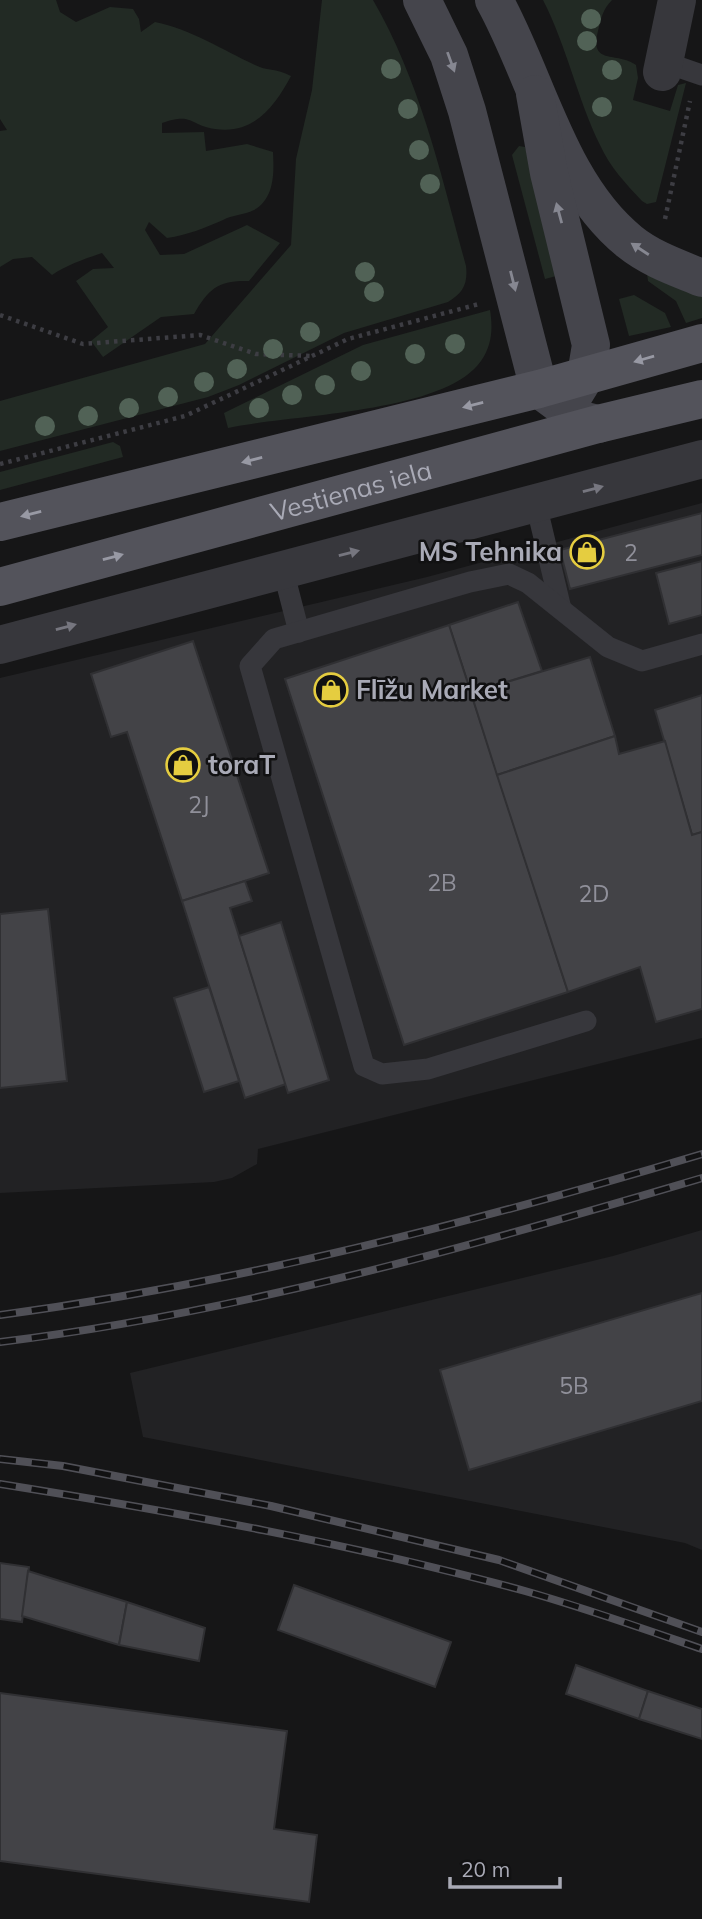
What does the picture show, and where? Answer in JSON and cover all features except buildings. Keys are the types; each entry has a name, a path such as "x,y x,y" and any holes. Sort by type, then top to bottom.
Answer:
{"main road":[{"path":"422,0 449,55 467,111 516,294 567,407"},
{"path":"494,0 522,58 535,94 587,192 615,228 649,255 702,278"},
{"path":"535,94 549,173 588,324 591,345 586,375"},
{"name":"Vestienas iela","path":"0,587 522,446 567,407 586,375 702,342"},
{"name":"Vestienas iela","path":"0,522 567,407 702,398"}],"street":[{"path":"677,0 681,70"},
{"path":"0,645 702,459"}],"lane":[{"path":"536,504 561,608"},
{"path":"283,570 299,632"},
{"path":"586,1021 428,1069 382,1074 364,1066 250,666 274,639 470,582 509,575 528,583 608,647 642,661 702,644"}],"path":[{"path":"649,255 663,227 681,70"},
{"path":"0,464 185,416 348,339 516,294"},
{"path":"0,315 83,344 200,335 256,354 313,356"}],"shaded area":[{"path":"0,0 56,0 60,12 76,22 110,7 133,9 139,19 141,32 155,22 168,25 259,67 291,76 270,108 252,123 229,130 207,127 186,119 162,123 162,133 204,132 206,151 247,144 273,152 270,192 254,210 175,237 167,238 149,222 145,230 160,255 184,254 247,225 280,243 249,281 230,282 216,287 194,314 161,317 103,357 91,341 108,327 76,281 93,269 114,268 102,253 52,275 32,257 13,259 0,267 0,131 7,130 0,119"},
{"path":"322,0 373,0 390,32 417,97 448,198 466,266 465,283 461,291 448,302 344,333 239,385 208,397 0,451 0,401 205,344 291,245 296,159 312,90"},
{"path":"543,0 612,0 601,18 597,49 606,56 636,65 638,78 633,100 670,111 678,85 686,83 656,202 647,204 642,201 604,153"},
{"path":"519,146 525,147 560,275 545,279 512,155"},
{"path":"647,273 702,297 702,318 686,323 676,301 648,281"},
{"path":"634,295 665,313 671,327 629,336 619,299"},
{"path":"490,310 491,337 481,361 462,379 435,392 364,409 228,428 224,413 363,345"},
{"path":"113,442 120,446 123,457 0,490 0,472"},
{"path":"702,503 702,1038 258,1149 257,1164 232,1178 214,1182 0,1193 0,678 427,577"},
{"path":"702,1230 702,1550 685,1543 143,1437 130,1373 613,1256"}],"railway":[{"path":"0,1315 178,1286 354,1248 528,1204 702,1154"},
{"path":"0,1342 178,1314 354,1275 702,1178"},
{"path":"0,1459 63,1466 271,1506 499,1560 702,1632"},
{"path":"0,1484 198,1518 395,1558 547,1598 702,1649"}],"place":[{"name":"MS Tehnika","path":"587,552"},
{"name":"Flīžu Market","path":"331,690"},
{"name":"toraT","path":"183,765"}]}
